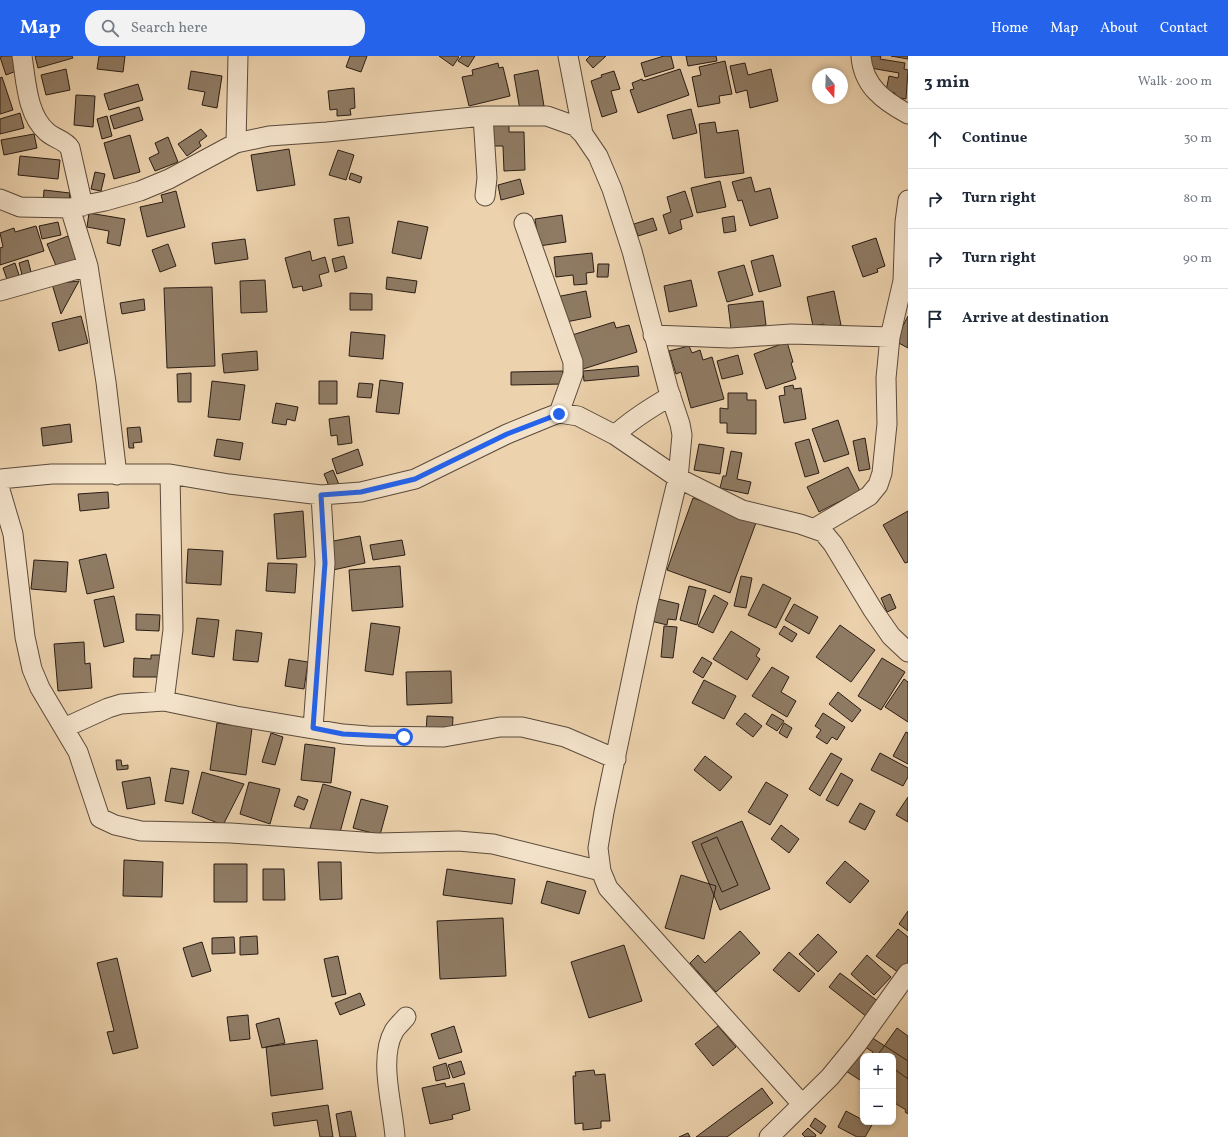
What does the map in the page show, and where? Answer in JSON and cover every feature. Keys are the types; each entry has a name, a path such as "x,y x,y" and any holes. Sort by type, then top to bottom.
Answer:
{"street":[{"path":"22,56 30,103 38,123 48,133 67,143 70,148 77,207 88,266 106,382 117,475"},
{"path":"236,143 238,56"},
{"path":"568,56 583,134"},
{"path":"862,56 862,65 868,81 887,103 908,114"},
{"path":"0,199 20,207 77,207 140,191 169,179 236,143 269,136 326,132 483,116 547,116 575,126 583,134 598,156 612,189 632,251 670,396 680,424 682,435 678,478 649,599 598,848 601,871 608,888 802,1104"},
{"path":"483,116 487,178 485,196"},
{"path":"815,528 870,496 878,485 882,473 887,424 886,378 890,337 903,281 905,222 908,200"},
{"path":"524,222 573,362 573,374 559,414"},
{"path":"0,291 88,266"},
{"path":"654,335 730,338 791,334 890,337"},
{"path":"615,435 646,410 670,396"},
{"path":"0,479 52,474 170,474 229,484 321,495 361,492 415,479 507,434 559,414 578,416 615,435 678,478 742,510 815,528 823,532 833,544 872,610 891,636 908,652"},
{"path":"164,701 173,630 170,474"},
{"path":"0,490 13,534 25,637 32,669 40,688 78,752 100,818 115,825 141,831 231,833 342,842 378,843 458,841 493,844 601,871"},
{"path":"313,728 325,563 321,495"},
{"path":"64,728 108,708 121,704 164,701 236,716 343,734 444,737 500,727 522,727 565,737 616,759"},
{"path":"768,1137 830,1077 857,1044 908,973"},
{"path":"395,1137 393,1111 386,1075 388,1048 394,1031 406,1017"}],"building":[{"path":"14,56 19,70 6,75 0,57"},
{"path":"35,56 72,56 73,58 38,68"},
{"path":"99,56 125,56 123,72 97,69"},
{"path":"350,56 367,56 361,72 346,67"},
{"path":"439,56 457,56 459,57 453,66"},
{"path":"462,56 475,56 468,67 458,61"},
{"path":"590,56 606,56 593,68 586,60"},
{"path":"664,56 671,56 674,68 645,77 641,63"},
{"path":"686,56 716,56 717,61 688,66"},
{"path":"866,56 881,56 880,59 905,63 904,69 908,70 906,99 894,97 895,93 886,91 889,76 898,78 899,73 865,67"},
{"path":"891,56 908,56 908,59"},
{"path":"725,61 732,94 719,96 720,103 698,107 692,77 701,75 699,67"},
{"path":"498,63 499,68 503,67 510,96 469,106 462,77 473,75 472,70"},
{"path":"745,63 748,75 771,69 778,101 750,108 747,90 736,93 730,66"},
{"path":"66,69 70,90 46,95 41,75"},
{"path":"680,69 689,95 638,113 630,90 634,89 632,83"},
{"path":"538,70 544,106 520,110 514,75"},
{"path":"191,71 222,76 217,108 202,105 205,92 188,89"},
{"path":"614,71 620,89 611,91 617,112 602,117 591,81 602,77 601,75"},
{"path":"2,77 13,110 0,114 0,78"},
{"path":"138,84 143,100 109,110 104,94"},
{"path":"354,88 355,108 350,109 351,115 337,116 337,109 330,110 328,91"},
{"path":"76,95 95,96 93,127 74,125"},
{"path":"139,107 143,120 114,129 110,116"},
{"path":"691,109 697,133 673,139 667,115"},
{"path":"20,113 24,128 0,134 0,119"},
{"path":"107,116 112,136 102,139 97,119"},
{"path":"715,122 717,133 738,130 744,173 705,178 699,124"},
{"path":"509,123 509,132 524,132 525,170 504,171 503,146 493,146 493,124"},
{"path":"201,129 207,136 199,142 201,146 187,156 178,144"},
{"path":"34,134 37,148 4,155 1,140"},
{"path":"130,135 140,172 114,179 104,143"},
{"path":"168,137 178,162 155,171 149,158 159,153 155,143"},
{"path":"289,149 295,185 257,191 251,155"},
{"path":"338,150 354,155 346,180 329,175"},
{"path":"20,156 60,160 58,179 18,175"},
{"path":"95,172 105,174 101,191 91,189"},
{"path":"351,173 362,177 360,183 349,179"},
{"path":"751,177 755,192 770,188 778,218 750,226 742,200 738,201 732,182"},
{"path":"520,179 524,194 501,200 498,185"},
{"path":"720,181 726,207 697,213 691,188"},
{"path":"44,190 70,193 68,207 43,204"},
{"path":"176,191 185,227 147,237 140,207 163,202 161,195"},
{"path":"685,191 693,216 680,220 682,229 669,234 663,215 671,212 667,197"},
{"path":"89,213 125,219 120,246 107,243 109,231 87,227"},
{"path":"562,215 566,242 539,246 535,219"},
{"path":"734,216 736,231 724,233 722,218"},
{"path":"349,217 353,243 338,246 334,219"},
{"path":"653,218 657,230 638,236 634,224"},
{"path":"398,221 428,227 421,259 392,253"},
{"path":"58,222 61,235 42,239 39,226"},
{"path":"36,226 44,251 0,265 0,248 3,247 0,233 14,228 15,232"},
{"path":"68,236 77,260 57,268 47,244"},
{"path":"876,238 885,266 877,269 878,272 863,277 852,246"},
{"path":"245,239 248,259 215,264 212,243"},
{"path":"168,244 176,266 160,272 152,250"},
{"path":"310,251 312,261 325,257 329,272 319,275 322,286 303,291 302,286 293,288 285,258"},
{"path":"592,253 594,272 586,273 587,284 574,285 573,275 556,277 554,257"},
{"path":"773,255 781,286 759,292 751,261"},
{"path":"344,256 347,268 335,272 332,259"},
{"path":"28,260 32,276 23,279 19,263"},
{"path":"15,263 21,281 9,285 3,268"},
{"path":"598,264 609,264 608,277 597,277"},
{"path":"744,265 753,295 727,302 718,272"},
{"path":"387,277 417,281 415,293 386,289"},
{"path":"265,280 267,312 241,313 240,281"},
{"path":"691,280 697,306 669,312 664,286"},
{"path":"79,281 61,314 52,284"},
{"path":"212,287 215,366 167,368 164,288"},
{"path":"586,291 591,317 561,323 556,297"},
{"path":"834,291 841,325 825,328 824,324 813,326 807,297"},
{"path":"350,293 372,294 372,310 350,310"},
{"path":"144,299 145,310 122,314 120,303"},
{"path":"763,301 766,325 731,329 728,305"},
{"path":"81,316 88,343 59,351 52,323"},
{"path":"908,316 908,348 895,341"},
{"path":"614,322 616,328 629,325 637,352 580,370 569,336"},
{"path":"351,332 385,335 383,359 349,356"},
{"path":"787,342 796,379 766,389 754,354"},
{"path":"689,346 692,353 700,350 703,360 712,357 724,399 691,408 681,372 676,374 669,351"},
{"path":"257,351 258,370 224,373 222,354"},
{"path":"738,355 743,374 722,379 717,361"},
{"path":"638,366 639,376 584,381 583,371"},
{"path":"563,371 563,384 511,385 511,372"},
{"path":"191,373 191,402 178,402 177,374"},
{"path":"380,380 403,383 399,414 376,412"},
{"path":"212,381 245,385 240,420 208,417"},
{"path":"319,381 337,381 337,404 319,404"},
{"path":"359,383 373,384 371,398 357,397"},
{"path":"793,385 794,389 801,388 806,419 784,423 779,396 785,395 784,387"},
{"path":"728,393 747,393 747,400 756,400 756,434 727,433 727,423 720,423 720,408 728,409"},
{"path":"276,403 298,407 295,421 287,419 286,425 272,423"},
{"path":"349,416 352,443 338,445 337,435 331,436 329,419"},
{"path":"838,420 849,454 824,462 812,429"},
{"path":"70,424 72,442 43,446 41,428"},
{"path":"140,427 142,442 133,443 134,448 129,448 127,428"},
{"path":"865,438 870,469 859,471 853,441"},
{"path":"217,439 243,443 240,460 214,456"},
{"path":"809,439 819,473 805,477 795,443"},
{"path":"699,444 724,448 720,474 694,470"},
{"path":"358,449 363,465 337,474 332,459"},
{"path":"731,451 742,453 737,479 751,482 748,494 720,488 723,476 726,476"},
{"path":"848,467 860,491 819,512 807,487"},
{"path":"333,470 340,487 331,491 324,474"},
{"path":"108,492 109,508 80,511 78,494"},
{"path":"693,498 757,520 730,593 667,570"},
{"path":"303,511 306,557 277,559 274,514"},
{"path":"908,511 908,562 905,563 883,525"},
{"path":"360,536 365,563 333,570 328,542"},
{"path":"402,540 405,555 373,560 370,545"},
{"path":"188,549 223,551 221,585 186,583"},
{"path":"106,554 114,588 87,594 79,560"},
{"path":"34,560 68,562 66,592 31,589"},
{"path":"268,563 297,564 295,593 266,591"},
{"path":"400,566 403,607 352,611 349,570"},
{"path":"741,576 752,578 746,608 734,606"},
{"path":"763,584 791,598 776,628 748,615"},
{"path":"689,586 706,590 697,625 680,620"},
{"path":"890,594 896,608 887,612 881,598"},
{"path":"714,595 728,603 713,633 698,626"},
{"path":"114,596 124,642 104,647 94,600"},
{"path":"654,598 679,604 676,620 668,619 667,625 651,621"},
{"path":"794,604 818,617 809,634 785,620"},
{"path":"136,614 160,615 159,631 136,630"},
{"path":"197,618 219,620 214,657 192,654"},
{"path":"371,623 400,627 393,675 365,671"},
{"path":"840,625 875,650 851,682 816,657"},
{"path":"664,626 677,627 673,658 661,657"},
{"path":"784,626 797,634 792,642 779,634"},
{"path":"236,630 262,633 258,662 233,660"},
{"path":"731,631 760,649 756,656 760,659 747,680 713,659"},
{"path":"84,642 85,664 90,663 92,688 58,691 54,644"},
{"path":"151,655 164,655 162,677 133,677 134,658 151,659"},
{"path":"702,657 712,663 703,678 693,672"},
{"path":"882,658 905,672 881,710 858,696"},
{"path":"289,659 308,662 304,689 285,686"},
{"path":"772,667 789,677 781,692 796,701 787,717 752,696"},
{"path":"451,671 452,703 407,705 406,672"},
{"path":"904,679 908,682 908,722 885,707"},
{"path":"704,680 736,696 724,719 692,703"},
{"path":"838,692 861,710 852,722 829,704"},
{"path":"745,713 762,726 753,737 736,724"},
{"path":"823,713 845,727 837,740 832,737 827,744 816,737 821,730 815,726"},
{"path":"772,714 784,721 777,731 766,724"},
{"path":"427,716 453,717 452,734 426,733"},
{"path":"217,723 252,728 246,775 210,770"},
{"path":"784,723 792,728 787,738 779,733"},
{"path":"906,732 908,733 908,764 893,756"},
{"path":"271,733 283,737 275,765 262,762"},
{"path":"305,744 335,748 331,783 301,780"},
{"path":"831,753 842,759 820,796 809,789"},
{"path":"880,753 908,768 908,777 903,786 871,770"},
{"path":"705,756 732,777 720,791 694,770"},
{"path":"116,760 121,760 122,766 128,765 128,769 117,770"},
{"path":"171,768 189,771 183,804 165,801"},
{"path":"202,772 244,784 223,825 192,813"},
{"path":"841,773 853,780 838,806 826,800"},
{"path":"150,777 155,804 127,809 122,782"},
{"path":"249,782 280,789 270,824 240,814"},
{"path":"766,782 788,795 770,825 748,812"},
{"path":"323,784 351,792 339,836 310,828"},
{"path":"298,796 308,800 304,810 294,806"},
{"path":"908,797 908,822 896,815"},
{"path":"361,799 388,806 380,835 353,828"},
{"path":"860,803 875,811 865,830 849,822"},
{"path":"742,821 770,889 720,910 692,842"},
{"path":"781,825 799,839 789,853 771,839"},
{"path":"717,837 738,885 722,892 701,844"},
{"path":"124,860 163,862 162,897 123,896"},
{"path":"845,861 869,881 850,903 826,883"},
{"path":"318,862 341,862 342,899 320,900"},
{"path":"214,864 247,864 247,902 214,902"},
{"path":"263,869 284,869 285,900 263,900"},
{"path":"447,869 515,879 512,904 443,895"},
{"path":"681,875 716,886 704,939 665,928"},
{"path":"547,881 586,891 579,914 541,903"},
{"path":"908,911 908,931 899,924"},
{"path":"503,918 506,976 440,979 437,921"},
{"path":"898,929 908,937 908,962 899,973 876,956"},
{"path":"740,931 760,953 716,992 690,963 698,955 705,963"},
{"path":"818,934 837,952 818,972 799,954"},
{"path":"257,936 258,954 240,955 240,937"},
{"path":"234,937 235,953 212,954 212,938"},
{"path":"202,942 211,971 192,977 183,948"},
{"path":"624,945 642,1001 589,1018 571,962"},
{"path":"789,952 815,974 799,992 773,970"},
{"path":"867,955 891,977 874,995 851,974"},
{"path":"338,956 346,994 332,997 324,959"},
{"path":"117,958 138,1048 113,1054 107,1032 114,1031 97,963"},
{"path":"840,973 879,1002 867,1017 829,987"},
{"path":"360,993 365,1005 340,1015 335,1003"},
{"path":"248,1015 250,1039 230,1041 227,1017"},
{"path":"279,1018 285,1043 262,1048 256,1024"},
{"path":"454,1026 462,1052 439,1059 431,1034"},
{"path":"718,1026 736,1047 713,1066 695,1044"},
{"path":"897,1028 908,1036 908,1079 896,1070 896,1053 879,1053"},
{"path":"871,1037 896,1053 872,1053 865,1047"},
{"path":"317,1040 323,1089 271,1096 266,1047"},
{"path":"858,1053 860,1054 860,1080 846,1071"},
{"path":"896,1053 908,1061 908,1114 905,1112 906,1110 896,1104"},
{"path":"461,1061 465,1074 453,1078 448,1065"},
{"path":"446,1063 450,1078 436,1081 433,1067"},
{"path":"594,1070 595,1075 605,1074 610,1121 601,1121 601,1128 583,1130 583,1123 575,1124 573,1076 576,1076 575,1072"},
{"path":"445,1083 446,1087 464,1083 470,1110 452,1115 453,1119 430,1124 422,1088"},
{"path":"762,1088 773,1103 727,1137 696,1137"},
{"path":"328,1105 333,1137 320,1137 317,1120 274,1126 272,1113"},
{"path":"351,1111 356,1137 340,1137 336,1114"},
{"path":"846,1111 860,1118 860,1125 872,1125 865,1137 857,1137 838,1127"},
{"path":"815,1118 826,1126 821,1134 810,1126"},
{"path":"808,1128 816,1135 815,1137 805,1137 802,1134"},
{"path":"688,1133 690,1137 679,1137"}],"route":[{"path":"404,737 343,734 313,728 325,563 321,495 361,492 415,479 507,434 559,414"}]}
